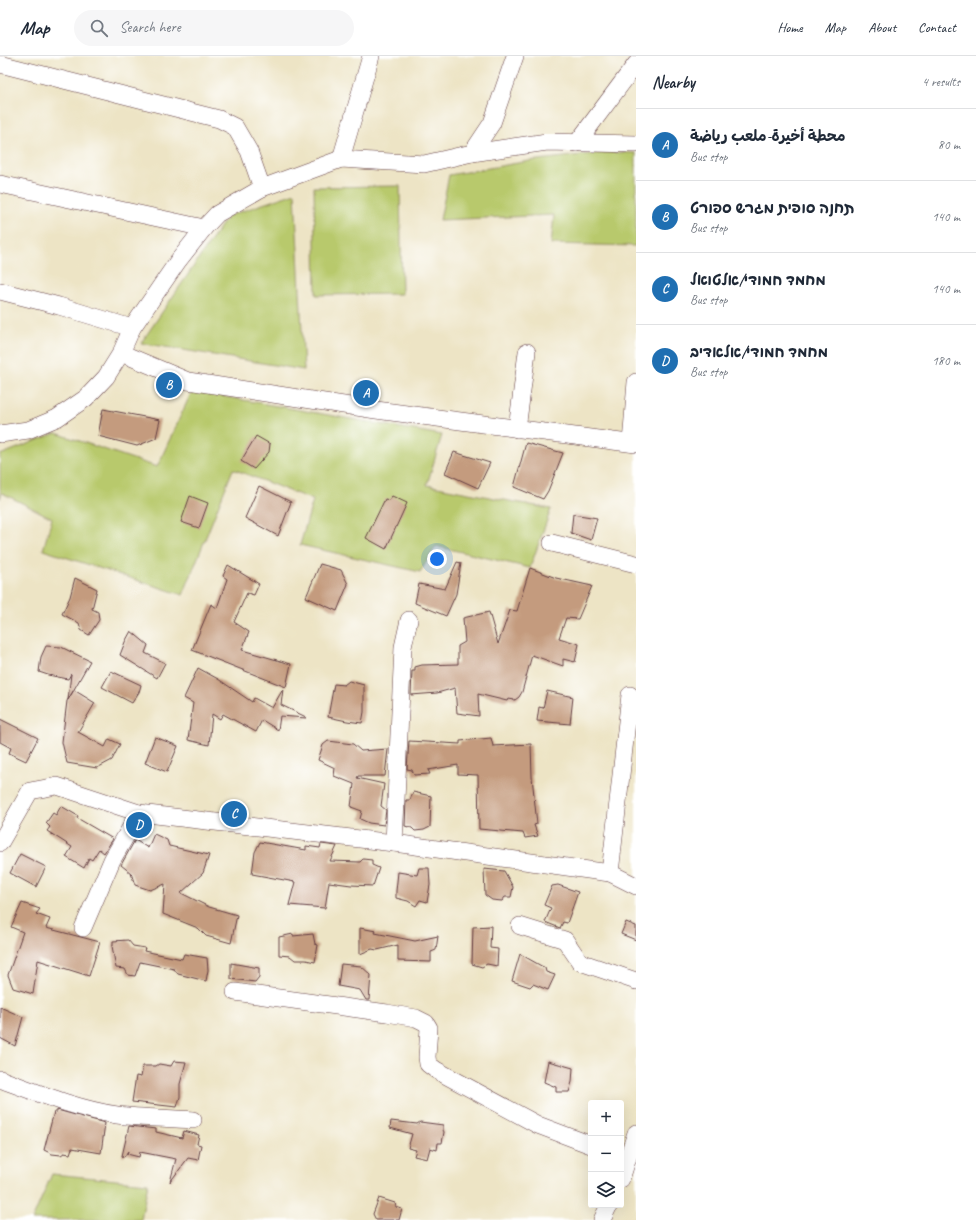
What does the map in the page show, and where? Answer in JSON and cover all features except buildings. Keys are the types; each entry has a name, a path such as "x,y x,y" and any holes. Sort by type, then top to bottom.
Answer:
{"street":[{"path":"342,159 371,56"},
{"path":"472,153 492,123 515,56"},
{"path":"0,64 34,63 219,119 235,127 249,151 262,188"},
{"path":"577,143 636,64"},
{"path":"0,434 28,430 57,418 86,398 106,377 121,353 132,328 178,261 204,228 217,214 262,188 342,159 424,164 472,153 547,142 636,144"},
{"path":"0,184 204,228"},
{"path":"0,291 59,306 132,328"},
{"path":"517,429 527,352"},
{"path":"121,353 188,381 376,410 633,443 636,382"},
{"path":"552,543 636,564"},
{"path":"394,843 403,647 410,620"},
{"path":"610,874 630,695"},
{"path":"0,842 30,791 58,786 139,814 394,843 610,874 636,886"},
{"path":"83,928 112,860 139,814"},
{"path":"520,926 566,940 580,962 636,981"},
{"path":"236,992 387,1013 421,1020 426,1023 429,1028 428,1064 436,1070 538,1124 588,1144"},
{"path":"0,1079 85,1108 110,1113 193,1120"},
{"path":"626,1169 636,1133"},
{"path":"602,1220 608,1208"}],"green space":[{"path":"608,152 636,153 636,246 551,244 554,215 440,220 449,175 529,161"},
{"path":"400,186 402,294 316,295 314,187"},
{"path":"295,193 304,370 141,343 228,216"},
{"path":"192,391 442,435 427,485 551,509 530,568 436,546 420,572 300,545 313,500 233,469 183,595 43,550 52,518 2,493 0,499 0,455 56,433 157,467"},
{"path":"52,1174 148,1183 141,1220 32,1220"}],"place":[{"name":"תחנה סופית מגרש ספורט","path":"169,385"},
{"name":"محطة أخيرة-ملعب رياضة","path":"366,393"},
{"name":"מחמד חמודי/אלטואל","path":"234,814"},
{"name":"מחמד חמודי/אלאדיב","path":"139,825"}]}
